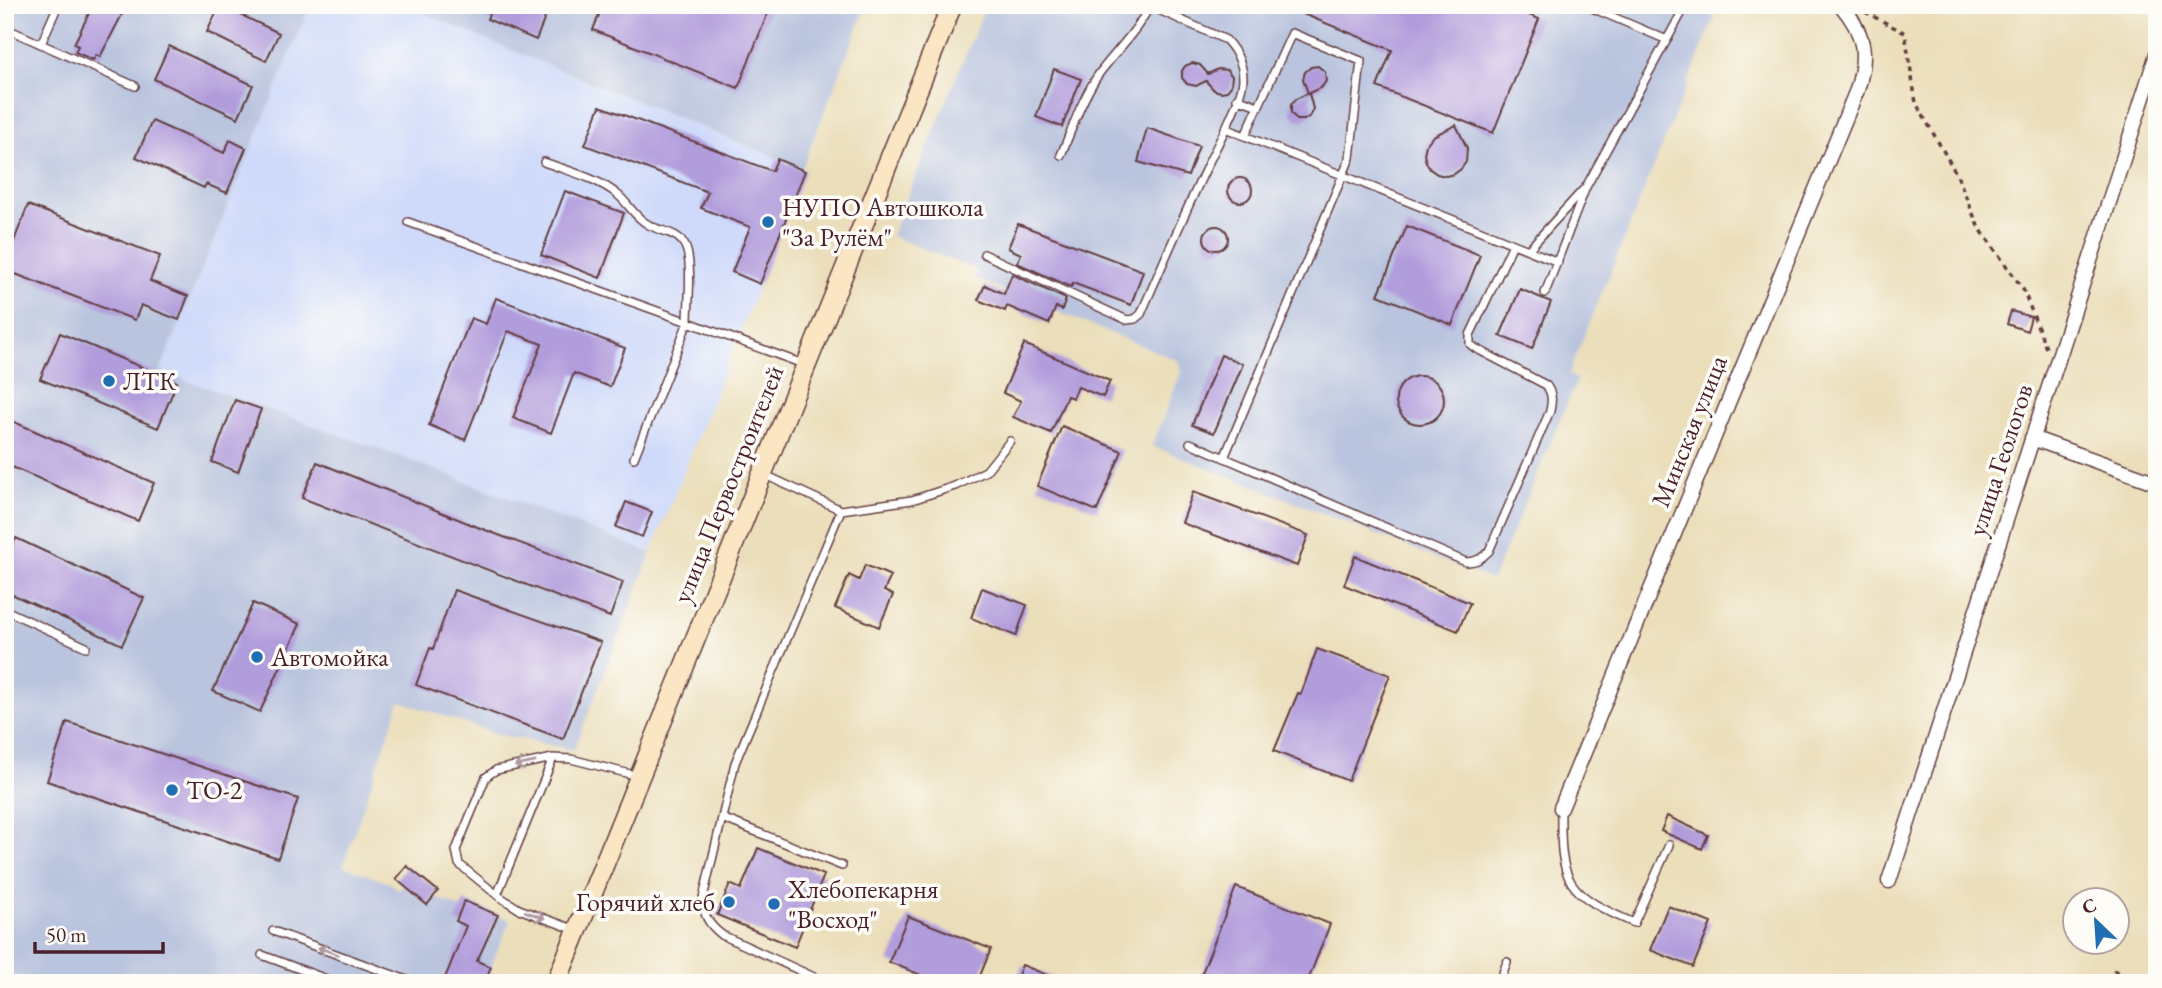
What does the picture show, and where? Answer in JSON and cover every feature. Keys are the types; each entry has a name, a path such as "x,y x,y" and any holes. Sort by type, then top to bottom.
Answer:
{"street":[{"name":"улица Первостроителей","path":"556,983 951,5"},
{"name":"Минская улица","path":"1561,808 1862,74 1865,55 1861,38 1856,24 1841,5"},
{"name":"улица Геологов","path":"1889,881 2157,54"},
{"path":"2032,438 2157,483"}],"lane":[{"path":"41,44 58,5"},
{"path":"1585,5 1667,40"},
{"path":"1545,293 1586,187 1686,5"},
{"path":"984,254 1127,320 1135,319 1141,314 1242,87 1240,62 1233,48 1226,40 1150,6 1138,27 1092,85 1061,155"},
{"path":"5,28 135,86"},
{"path":"1224,458 1343,176 1353,146 1361,61 1292,33 1245,136"},
{"path":"1237,98 1258,106"},
{"path":"1225,128 1558,262"},
{"path":"544,162 600,184 618,195 638,218 678,237 685,245 689,257 688,322 634,458"},
{"path":"1528,250 1586,187"},
{"path":"408,222 805,364"},
{"path":"1189,443 1466,562 1474,562 1483,557 1495,538 1552,401 1551,392 1546,386 1470,344 1470,335 1513,244"},
{"path":"761,473 841,510 912,500 955,486 986,471 1010,441"},
{"path":"827,983 722,935 710,926 704,913 704,898 735,763 841,510"},
{"path":"5,610 86,647"},
{"path":"577,930 519,909 497,895 459,864 456,850 486,777 496,770 553,758 572,759 639,777"},
{"path":"497,895 553,758"},
{"path":"1561,808 1562,862 1569,880 1581,895 1596,906 1634,923 1669,845"},
{"path":"722,818 842,866"},
{"path":"273,931 415,983"},
{"path":"262,955 337,983"},
{"path":"1499,983 1507,962"},
{"path":"799,983 804,972"}],"path":[{"path":"1863,11 1905,33 1916,103 1957,175 1978,226 2023,289 2054,370"},
{"path":"2113,970 2142,983"}],"shaded area":[{"path":"5,5 310,5 160,371 396,455 651,553 574,750 496,734 400,701 343,866 392,884 399,890 403,886 426,905 434,897 461,908 456,921 489,935 498,915 510,920 484,983 5,983"},
{"path":"310,5 406,5 805,171 651,553 396,455 160,371"},
{"path":"406,5 867,5 802,168"},
{"path":"986,5 1681,5 1715,17 1569,373 1577,380 1492,580 1152,446 1182,370 1177,360 974,278 977,270 891,236"}],"building":[{"path":"93,5 127,5 100,57 96,55 93,60 75,52 78,46 74,44"},
{"path":"220,5 279,33 266,61 207,32"},
{"path":"493,5 550,5 536,40 487,19"},
{"path":"603,5 771,5 738,88 593,30"},
{"path":"1281,5 1504,5 1539,19 1493,133 1377,87 1392,50"},
{"path":"169,46 253,85 238,118 154,79"},
{"path":"1192,63 1200,65 1208,74 1218,69 1227,70 1232,76 1231,86 1227,91 1221,92 1214,90 1206,81 1196,86 1187,84 1182,78 1182,71"},
{"path":"1318,66 1325,72 1326,81 1322,87 1309,93 1313,109 1310,116 1297,120 1291,113 1291,104 1308,93 1303,79 1305,72"},
{"path":"1054,69 1081,79 1062,127 1036,117"},
{"path":"600,106 772,171 777,159 805,171 760,284 732,272 750,227 701,208 708,192 585,145"},
{"path":"152,121 224,153 230,140 246,148 227,193 206,184 204,188 136,157"},
{"path":"1456,125 1467,148 1466,162 1454,174 1437,174 1426,162 1426,145 1433,136"},
{"path":"1147,128 1199,146 1188,176 1138,162"},
{"path":"1240,178 1249,181 1252,190 1249,199 1240,202 1231,199 1228,190 1231,181"},
{"path":"565,191 624,213 600,278 541,255"},
{"path":"28,205 160,256 150,281 188,296 179,320 141,305 135,320 5,270"},
{"path":"1018,224 1143,271 1131,305 1073,283 1071,287 1017,263 1021,254 1008,248"},
{"path":"1216,226 1225,229 1228,238 1225,247 1216,250 1207,247 1204,238 1207,229"},
{"path":"1407,226 1480,255 1452,325 1378,295"},
{"path":"1012,274 1066,299 1062,310 1056,307 1049,324 1007,306 1005,311 978,300 985,285 1004,294"},
{"path":"1520,289 1551,302 1532,349 1500,336"},
{"path":"496,298 625,348 610,387 574,373 551,433 513,418 542,344 508,331 465,440 429,425 471,318 486,324"},
{"path":"2011,311 2031,317 2027,331 2007,324"},
{"name":"ЛТК","path":"60,333 177,382 158,428 40,379"},
{"path":"1024,344 1110,381 1103,397 1078,387 1073,398 1067,396 1051,433 1013,417 1021,401 1003,393"},
{"path":"1221,355 1243,364 1214,433 1192,425"},
{"path":"1420,376 1429,377 1437,383 1443,391 1443,409 1437,417 1429,423 1420,424 1411,423 1403,417 1397,409 1396,400 1397,391 1403,383 1411,377"},
{"path":"235,400 261,409 238,472 212,462"},
{"path":"12,421 154,483 138,521 5,464 5,436"},
{"path":"1062,426 1122,451 1097,511 1037,486"},
{"path":"317,462 623,582 610,617 302,498"},
{"path":"1193,492 1308,535 1297,566 1182,523"},
{"path":"626,502 652,512 642,537 616,527"},
{"path":"16,538 144,598 122,645 5,591 5,562"},
{"path":"1355,556 1470,603 1458,631 1344,585"},
{"path":"865,565 891,576 884,591 893,595 879,627 835,608 849,575 859,580"},
{"path":"982,588 1027,605 1016,636 971,618"},
{"path":"454,590 601,642 563,739 416,685 430,648 433,649"},
{"name":"Автомойка","path":"253,603 300,624 260,712 213,691"},
{"path":"1317,649 1390,675 1348,781 1274,751 1298,693 1301,694"},
{"name":"ТО-2","path":"67,722 298,799 278,858 47,781"},
{"path":"1667,816 1708,835 1702,849 1661,831"},
{"name":"Хлебопекарня \"Восход\"","path":"758,848 824,875 795,947 717,915 730,884 741,889"},
{"path":"407,866 438,891 427,905 396,879"},
{"path":"1236,887 1330,924 1307,983 1198,983"},
{"path":"464,901 498,915 477,961 491,967 484,983 443,983 466,926 456,921"},
{"path":"1668,906 1711,923 1693,967 1650,950"},
{"path":"908,916 991,949 977,983 940,983 889,962"},
{"path":"1022,965 1065,982 1015,983"}],"place":[{"name":"НУПО Автошкола \"За Рулём\"","path":"768,222"},
{"name":"ЛТК","path":"109,381"},
{"name":"Автомойка","path":"257,657"},
{"name":"ТО-2","path":"172,790"},
{"name":"Горячий хлеб","path":"729,902"},
{"name":"Хлебопекарня \"Восход\"","path":"774,904"}]}
